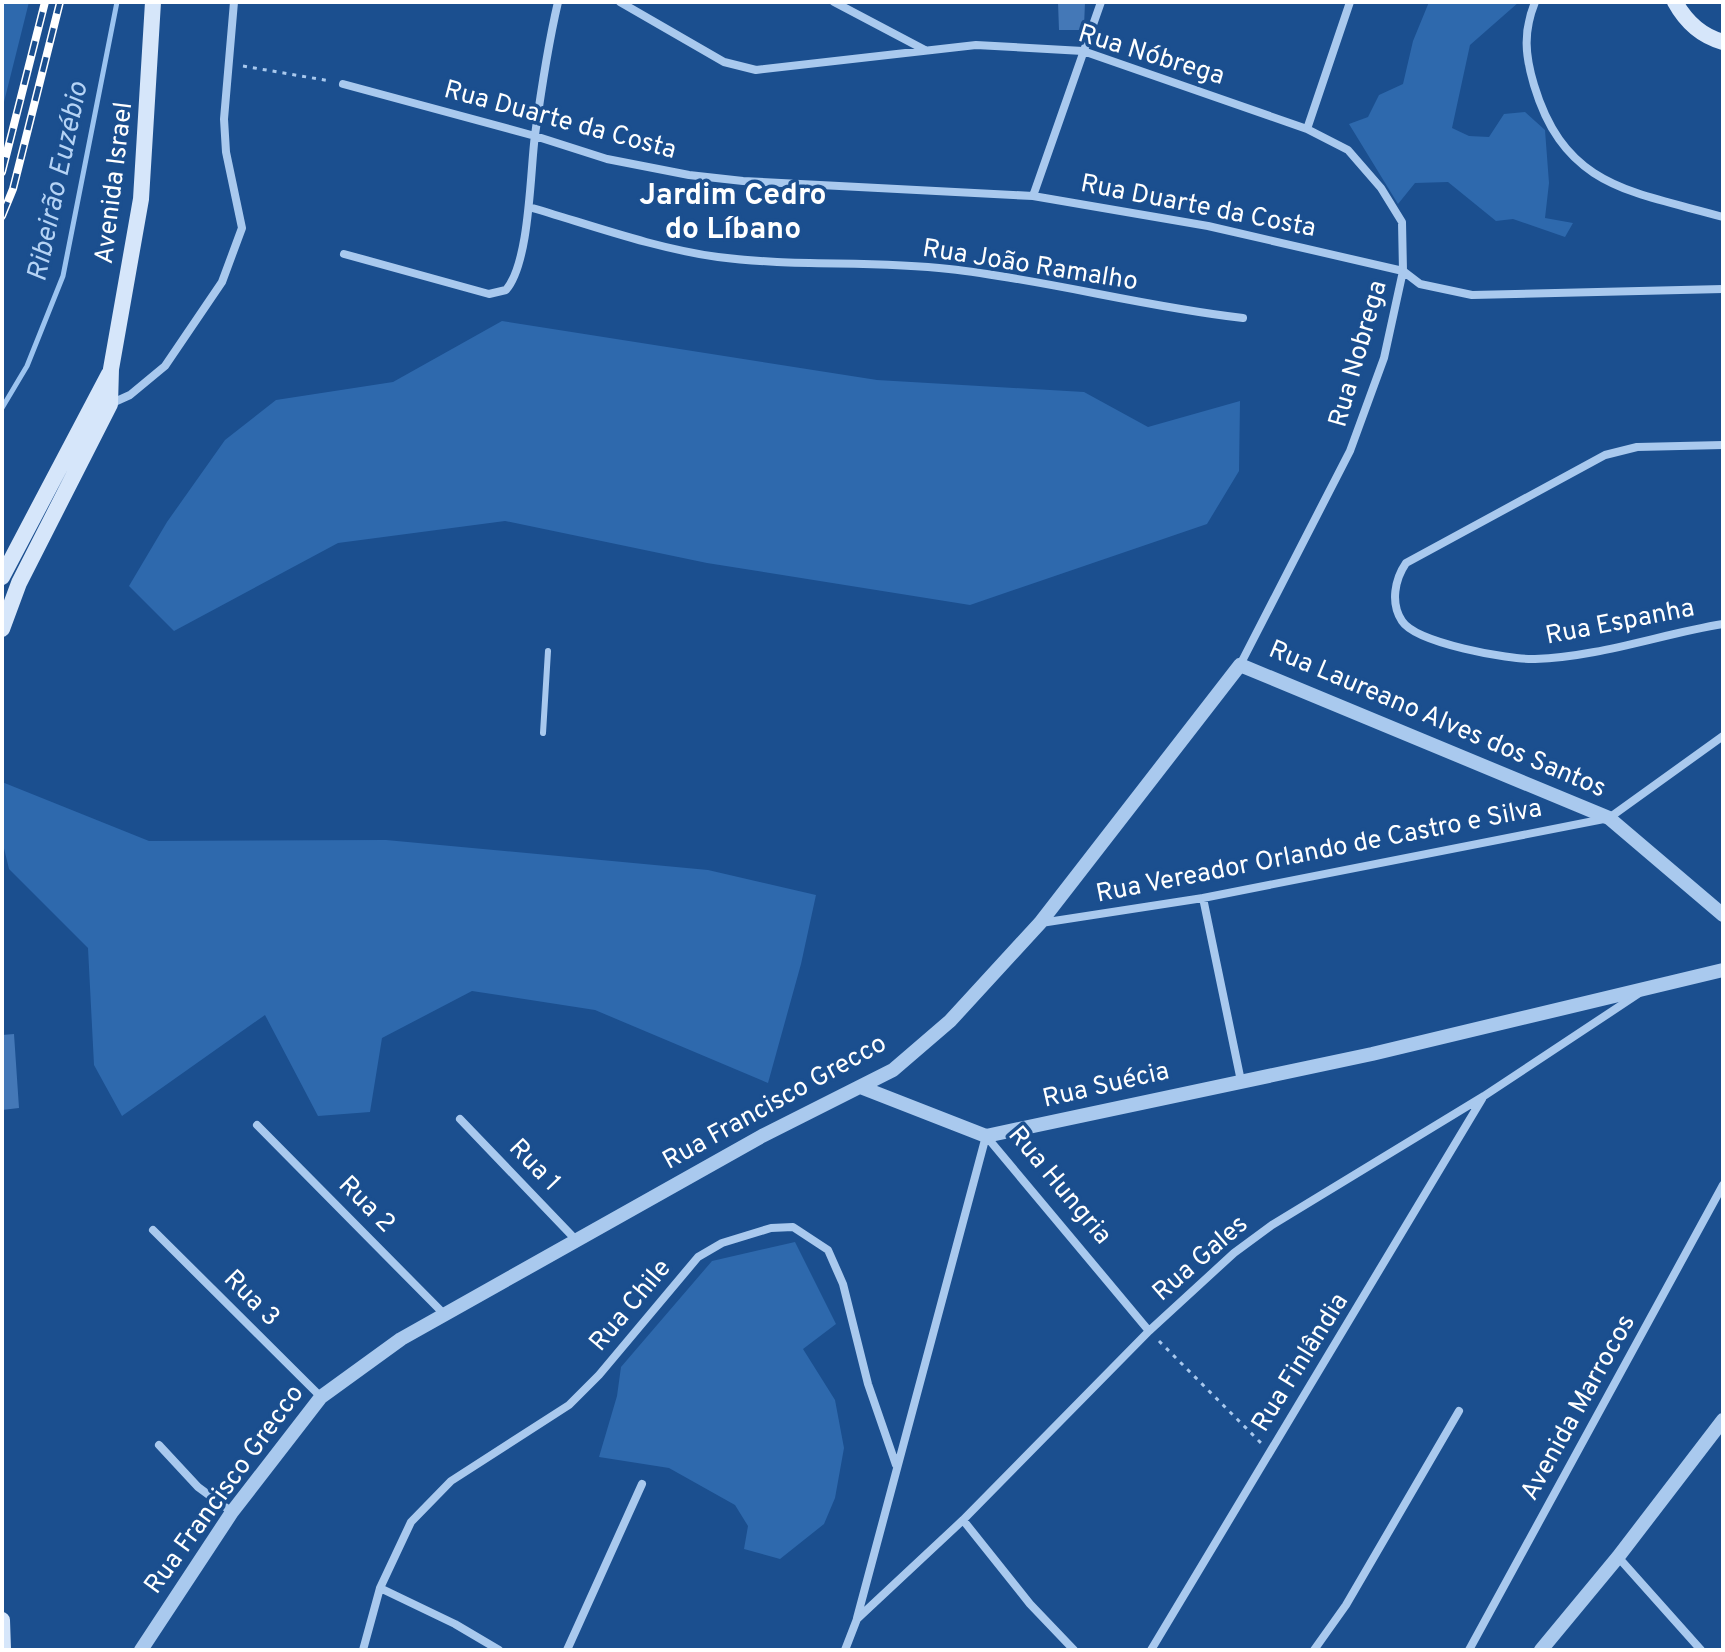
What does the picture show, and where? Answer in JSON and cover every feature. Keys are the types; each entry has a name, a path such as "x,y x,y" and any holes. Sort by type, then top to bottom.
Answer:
{"main road":[{"name":"Avenida Israel","path":"2,629 19,583 102,404 111,369 141,199 153,2"},
{"path":"1675,2 1683,17 1698,31 1720,42"},
{"name":"Avenida Israel","path":"2,577 102,404"},
{"path":"2,1620 3,1650"}],"street":[{"path":"102,404 140,388 165,366 222,282 242,228 225,141 224,119 234,2"},
{"path":"344,254 498,294 511,284 529,207 535,136 558,2"},
{"name":"Rua Nóbrega","path":"620,2 739,68 756,70 926,50 1000,45 1083,51 1307,129 1348,150 1381,188 1402,222 1403,271"},
{"path":"834,2 926,50"},
{"path":"1033,196 1101,2"},
{"path":"1307,129 1350,2"},
{"path":"1535,2 1525,31 1527,60 1545,120 1565,151 1587,171 1629,189 1723,217"},
{"name":"Rua Duarte da Costa","path":"343,84 535,136 607,159 689,175 743,181 1033,196 1208,226 1403,271 1420,284 1472,295 1723,289"},
{"name":"Rua João Ramalho","path":"529,207 669,248 719,257 946,268 1037,281 1187,312 1243,318"},
{"name":"Rua Nobrega","path":"1330,490 1350,451 1374,388 1403,271"},
{"name":"Rua Espanha","path":"1723,445 1637,447 1605,455 1406,563 1396,578 1396,603 1402,622 1415,632 1495,656 1535,659 1587,652 1723,624"},
{"name":"Rua Francisco Grecco","path":"141,1650 232,1512 321,1397 363,1363 762,1136 863,1088 893,1070 950,1021 1040,923 1240,665 1330,490"},
{"name":"Rua Laureano Alves dos Santos","path":"1240,665 1609,818 1723,915"},
{"name":"Rua Vereador Orlando de Castro e Silva","path":"1040,923 1203,898 1609,818 1723,736"},
{"path":"1203,898 1241,1081"},
{"name":"Rua Suécia","path":"986,1136 1372,1054 1723,970"},
{"name":"Rua Gales","path":"845,1650 857,1619 963,1520 1149,1331 1234,1253 1272,1225 1484,1096 1655,984"},
{"name":"Rua Hungria","path":"863,1088 986,1136 1149,1331"},
{"name":"Rua Finlândia","path":"1151,1650 1484,1096"},
{"name":"Rua 1","path":"460,1119 578,1242"},
{"name":"Rua 2","path":"257,1125 445,1315"},
{"path":"857,1619 986,1136"},
{"name":"Avenida Marrocos","path":"1469,1650 1723,1185"},
{"name":"Rua Chile","path":"363,1650 380,1588 411,1522 451,1481 569,1405 599,1375 698,1257 722,1243 771,1228 793,1227 828,1250 843,1284 868,1384 896,1465"},
{"name":"Rua 3","path":"153,1230 321,1397"},
{"path":"1314,1650 1346,1605 1459,1411"},
{"path":"1541,1650 1618,1557 1723,1420"},
{"path":"159,1445 198,1487 232,1512"},
{"path":"567,1650 642,1484"},
{"path":"963,1520 1030,1604 1074,1650"},
{"path":"1618,1557 1701,1650"},
{"path":"380,1588 455,1624 499,1650"}],"lane":[{"path":"543,733 548,651"}],"path":[{"path":"231,64 343,84"},
{"path":"1149,1331 1269,1452"}],"shaded area":[{"path":"2,2 29,2 2,110"},
{"path":"1429,2 1519,2 1470,45 1452,128 1469,136 1489,137 1504,114 1525,112 1545,130 1549,183 1545,218 1573,223 1565,237 1513,219 1496,221 1448,182 1415,183 1398,204 1349,124 1368,117 1379,95 1403,84 1413,41"},
{"path":"502,321 877,380 1084,392 1148,427 1240,401 1239,471 1207,524 970,605 707,563 505,521 338,543 174,631 129,586 167,522 225,440 276,400 393,382"},
{"path":"2,782 149,841 386,840 708,870 816,895 801,964 768,1083 595,1010 472,991 382,1038 370,1112 318,1116 265,1015 122,1116 94,1065 88,948 9,869 2,840"},
{"path":"795,1242 836,1324 803,1349 835,1400 844,1448 835,1498 824,1524 780,1559 744,1549 748,1526 735,1505 669,1468 599,1457 617,1396 621,1367 712,1261"}],"building":[{"path":"1058,2 1085,2 1084,27 1081,30 1059,30"},
{"path":"14,1034 19,1108 2,1110 2,1035"}],"waterway":[{"name":"Ribeirão Euzébio","path":"2,408 27,366 63,276 117,2"}],"railway":[{"path":"2,172 45,2"},
{"path":"2,216 13,189 60,2"}],"district":[{"name":"Jardim Cedro do Líbano","path":"733,213"}]}
